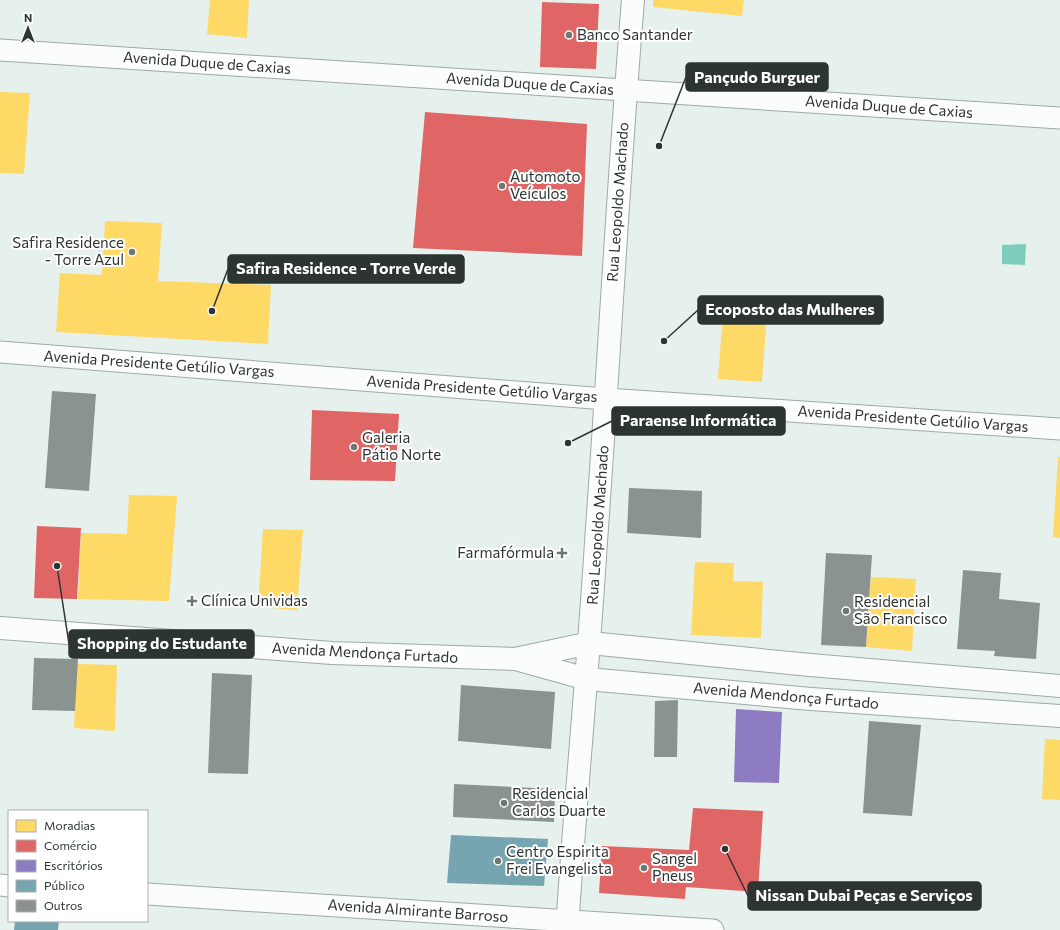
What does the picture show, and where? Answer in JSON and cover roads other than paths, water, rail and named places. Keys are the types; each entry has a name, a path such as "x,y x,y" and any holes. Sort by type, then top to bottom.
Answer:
{"street":[{"name":"Rua Leopoldo Machado","path":"567,925 590,643 625,90 633,0"},
{"name":"Avenida Duque de Caxias","path":"0,50 1060,118"},
{"name":"Avenida Presidente Getúlio Vargas","path":"0,352 606,399 1060,429"},
{"name":"Avenida Mendonça Furtado","path":"0,628 332,653 515,659 587,679 812,699 1058,715"},
{"name":"Avenida Mendonça Furtado","path":"515,659 590,643 810,665 1058,686"},
{"path":"810,665 812,699"},
{"path":"1058,686 1058,715"},
{"name":"Avenida Almirante Barroso","path":"148,894 567,925 713,930"}],"place":[{"name":"Banco Santander","path":"569,35"},
{"name":"Pançudo Burguer","path":"659,146"},
{"name":"Automoto Veículos","path":"502,186"},
{"name":"Safira Residence - Torre Azul","path":"132,252"},
{"name":"Safira Residence - Torre Verde","path":"212,311"},
{"name":"Ecoposto das Mulheres","path":"664,341"},
{"name":"Paraense Informática","path":"568,443"},
{"name":"Galeria Pátio Norte","path":"354,447"},
{"name":"Farmafórmula","path":"562,553"},
{"name":"Shopping do Estudante","path":"57,566"},
{"name":"Clínica Unividas","path":"192,601"},
{"name":"Residencial São Francisco","path":"846,611"},
{"name":"Residencial Carlos Duarte","path":"504,803"},
{"name":"Nissan Dubai Peças e Serviços","path":"725,849"},
{"name":"Centro Espirita Frei Evangelista","path":"498,861"},
{"name":"Sangel Pneus","path":"644,868"}]}
